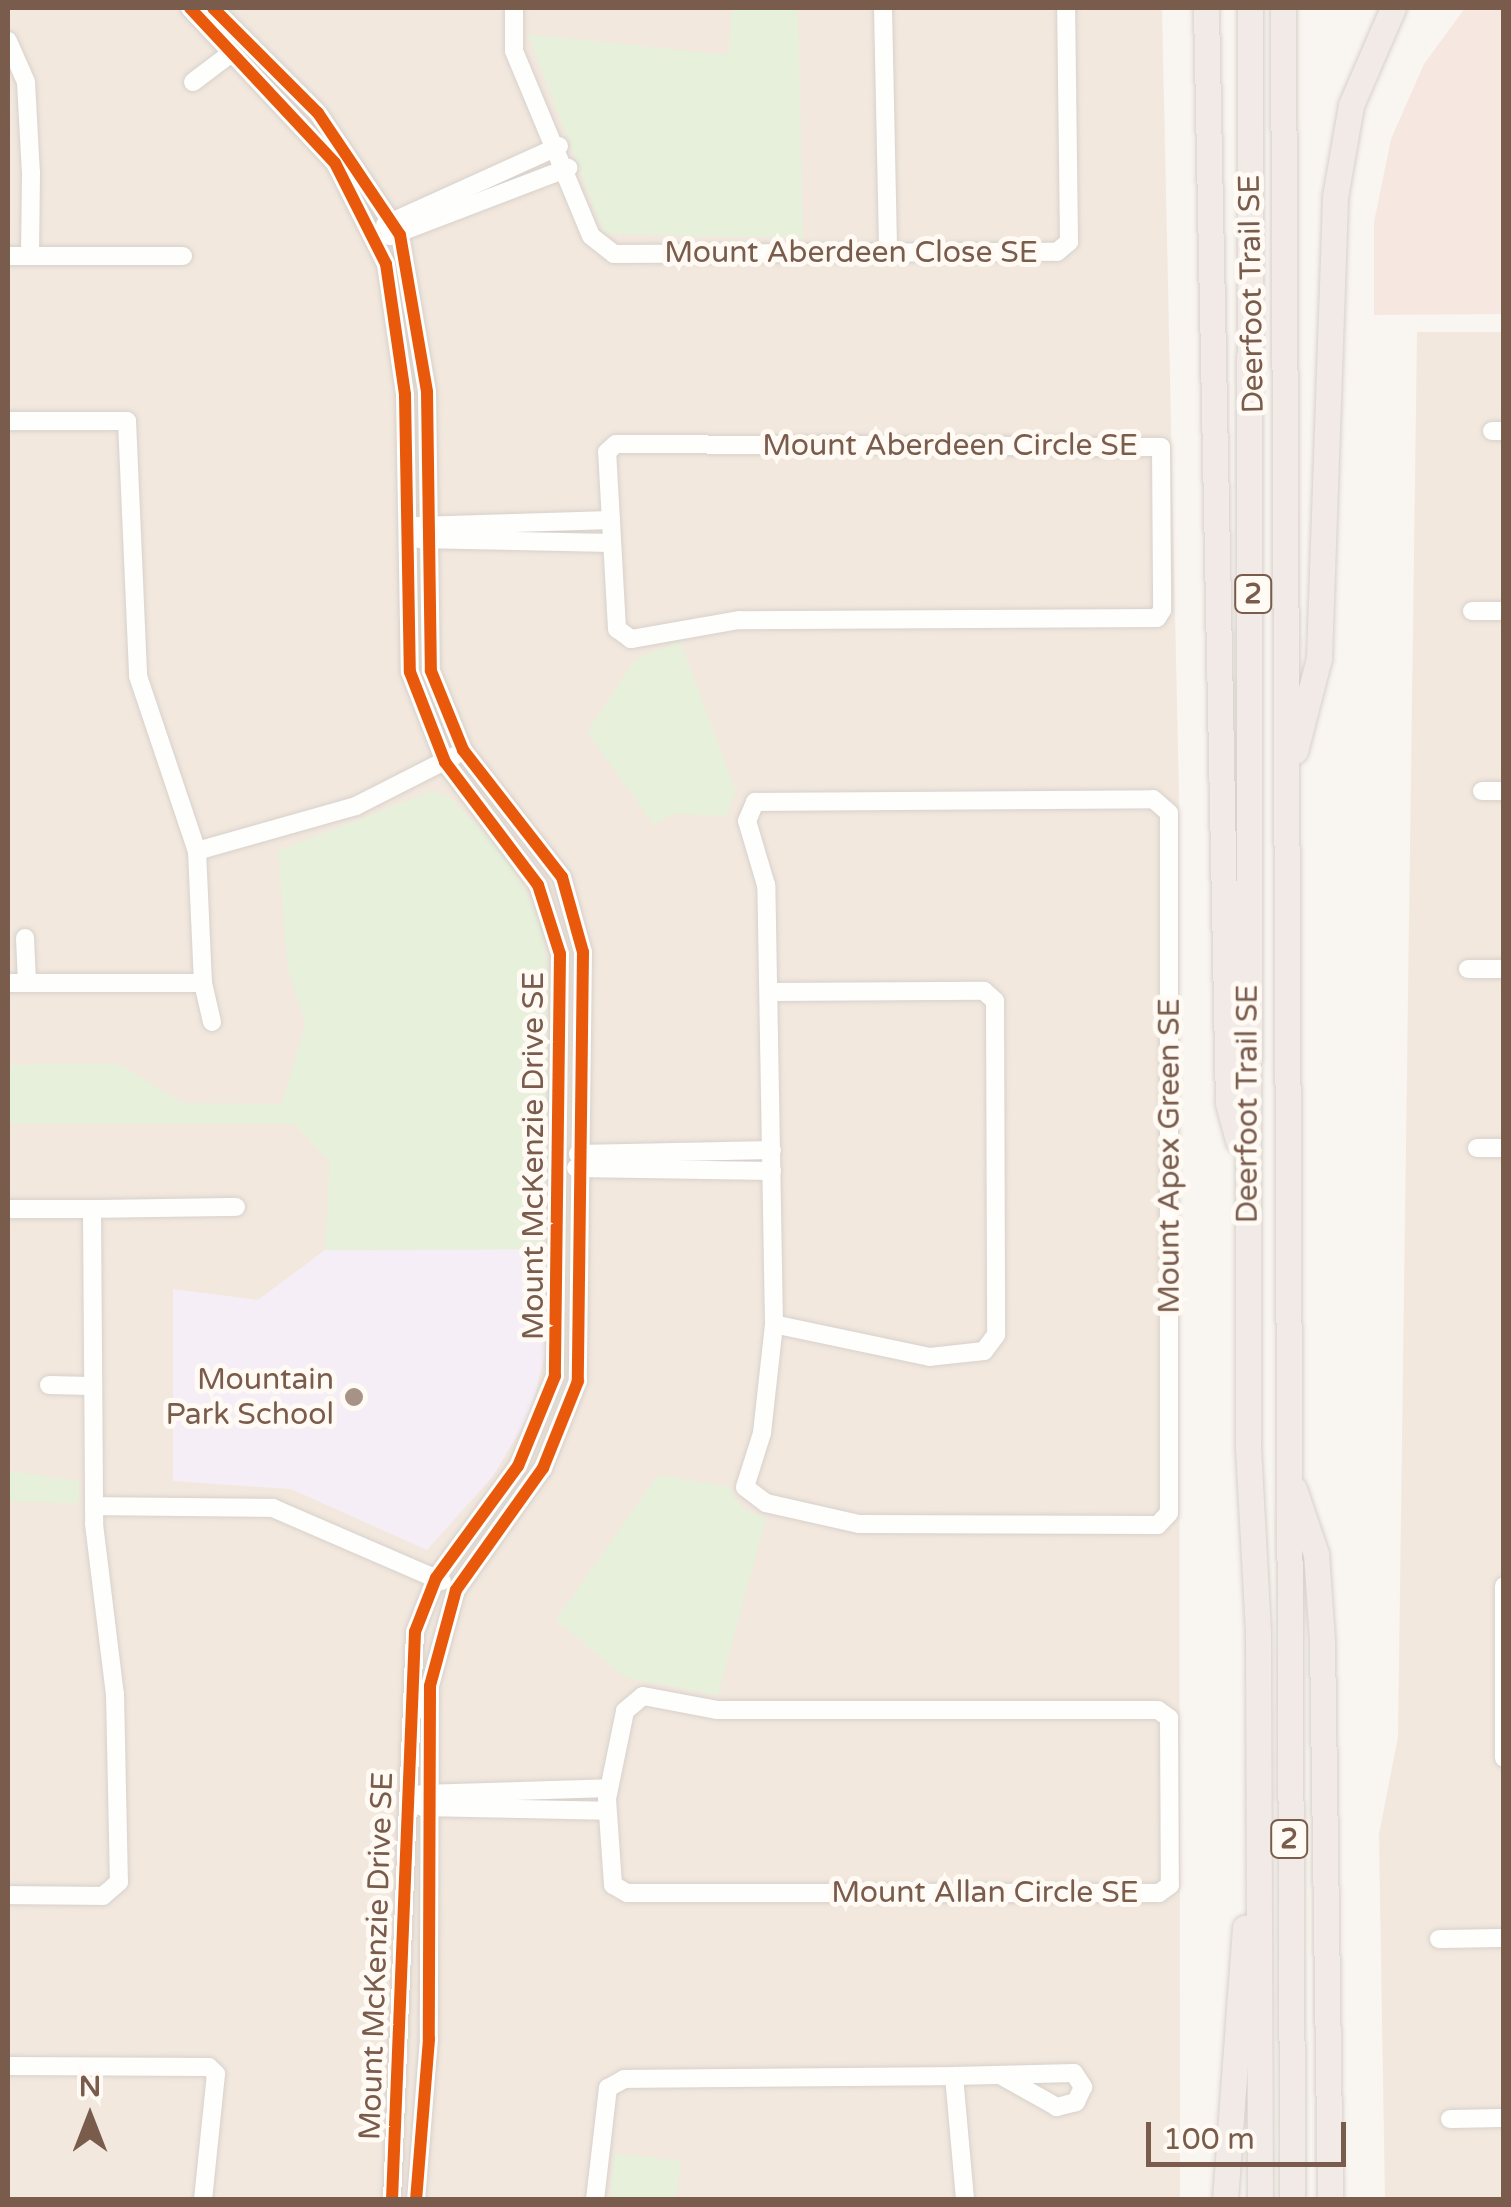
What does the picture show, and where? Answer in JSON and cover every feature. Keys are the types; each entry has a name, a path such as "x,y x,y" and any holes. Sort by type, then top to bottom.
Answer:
{"highway":[{"path":"1206,8 1228,1103 1247,1180"},
{"path":"1235,8 1249,44"},
{"name":"Deerfoot Trail SE","path":"1250,8 1247,1180 1259,1814 1260,2200"},
{"name":"Deerfoot Trail SE","path":"1283,8 1292,2200"},
{"path":"1286,790 1318,658 1335,196 1355,92 1392,8"},
{"path":"1289,1479 1316,1554 1322,1640 1330,2200"},
{"path":"1225,2200 1259,1814"}],"street":[{"name":"Mount McKenzie Drive SE","path":"190,8 335,163 375,236 399,326 410,672 444,762 522,858 553,918 562,1162 561,1335 543,1414 518,1466 436,1578 408,1686 408,1801 392,2200"},
{"name":"Mount McKenzie Drive SE","path":"213,8 318,112 395,227 420,323 432,671 463,750 538,841 576,913 586,1151 583,1338 563,1430 456,1590 430,1686 431,1810 416,2200"},
{"name":"Mount Aberdeen Close SE","path":"514,8 514,51 560,146 591,236 614,254 1057,252 1070,242 1066,8"},
{"path":"883,8 888,250"},
{"path":"8,41 26,82 30,256"},
{"path":"192,82 230,54"},
{"path":"375,236 560,146"},
{"path":"395,227 568,168"},
{"path":"8,256 183,256"},
{"path":"8,421 128,420 138,676 197,851 202,983 212,1022"},
{"name":"Mount Aberdeen Circle SE","path":"616,444 1161,447 1158,618 739,620 631,639 617,629 612,543 607,452 616,444"},
{"path":"407,531 428,522 611,520"},
{"path":"407,531 427,545 612,543"},
{"path":"1472,611 1504,611"},
{"path":"197,851 356,806 463,750"},
{"path":"1482,791 1504,791"},
{"name":"Mount Apex Green SE","path":"1153,799 1170,813 1169,1513 1158,1525 858,1524 766,1503 745,1487 762,1433 774,1324 772,1150 766,886 747,821 755,802 1153,799"},
{"path":"25,938 17,982 202,983"},
{"path":"1468,969 1504,969"},
{"path":"770,992 984,991 995,1020 996,1334 984,1351 883,1352 774,1324"},
{"path":"1477,1148 1504,1148"},
{"path":"562,1162 586,1151 772,1150"},
{"path":"562,1162 586,1172 772,1171"},
{"path":"8,1209 236,1207"},
{"path":"8,1895 103,1896 119,1882 114,1694 94,1506 92,1210"},
{"path":"49,1385 91,1386"},
{"path":"94,1506 273,1508 456,1590"},
{"path":"1504,1586 1504,1758"},
{"name":"Mount Allan Circle SE","path":"643,1696 716,1710 1158,1710 1168,1718 1170,1885 1159,1893 627,1893 613,1885 606,1811 608,1788 624,1711 643,1696"},
{"path":"408,1801 430,1789 608,1788"},
{"path":"408,1801 431,1810 606,1811"},
{"path":"1438,1939 1504,1938"},
{"path":"8,2066 209,2067 216,2074 202,2200"},
{"path":"595,2200 608,2088 624,2079 1000,2075"},
{"path":"954,2076 965,2200"},
{"path":"1450,2119 1504,2118"}],"shaded area":[{"path":"8,8 1162,8 1179,797 1180,2199 8,2200"},
{"path":"1465,8 1503,8 1503,314 1374,315 1374,222 1391,139 1424,64"},
{"path":"1417,332 1503,332 1503,2199 1385,2200 1379,1834 1398,1737"},
{"name":"Mountain Park School","path":"547,1249 546,1351 530,1414 493,1476 427,1550 291,1489 173,1481 173,1289 258,1300 325,1250"}],"green space":[{"path":"732,8 798,8 803,238 604,234 528,34 728,55"},
{"path":"680,641 736,791 726,816 672,814 654,825 587,732 635,660"},
{"path":"432,791 451,798 507,857 540,918 549,974 547,1249 325,1250 330,1162 294,1124 8,1124 8,1065 119,1064 183,1103 281,1104 306,1024 288,969 278,851"},
{"path":"8,1471 79,1481 79,1503 8,1502"},
{"path":"658,1475 729,1487 743,1509 766,1518 718,1695 626,1678 556,1620"},
{"path":"614,2154 681,2161 676,2199 610,2199"}],"cycle path":[{"path":"190,8 335,163 386,264 405,395 410,672 445,762 538,885 560,954 555,1376 518,1466 436,1578 415,1632 392,2200"},
{"path":"213,8 318,113 400,235 427,392 431,671 463,750 562,877 583,952 578,1381 543,1468 456,1590 430,1686 429,2039 416,2200"}],"place":[{"name":"Mountain Park School","path":"354,1397"}]}
